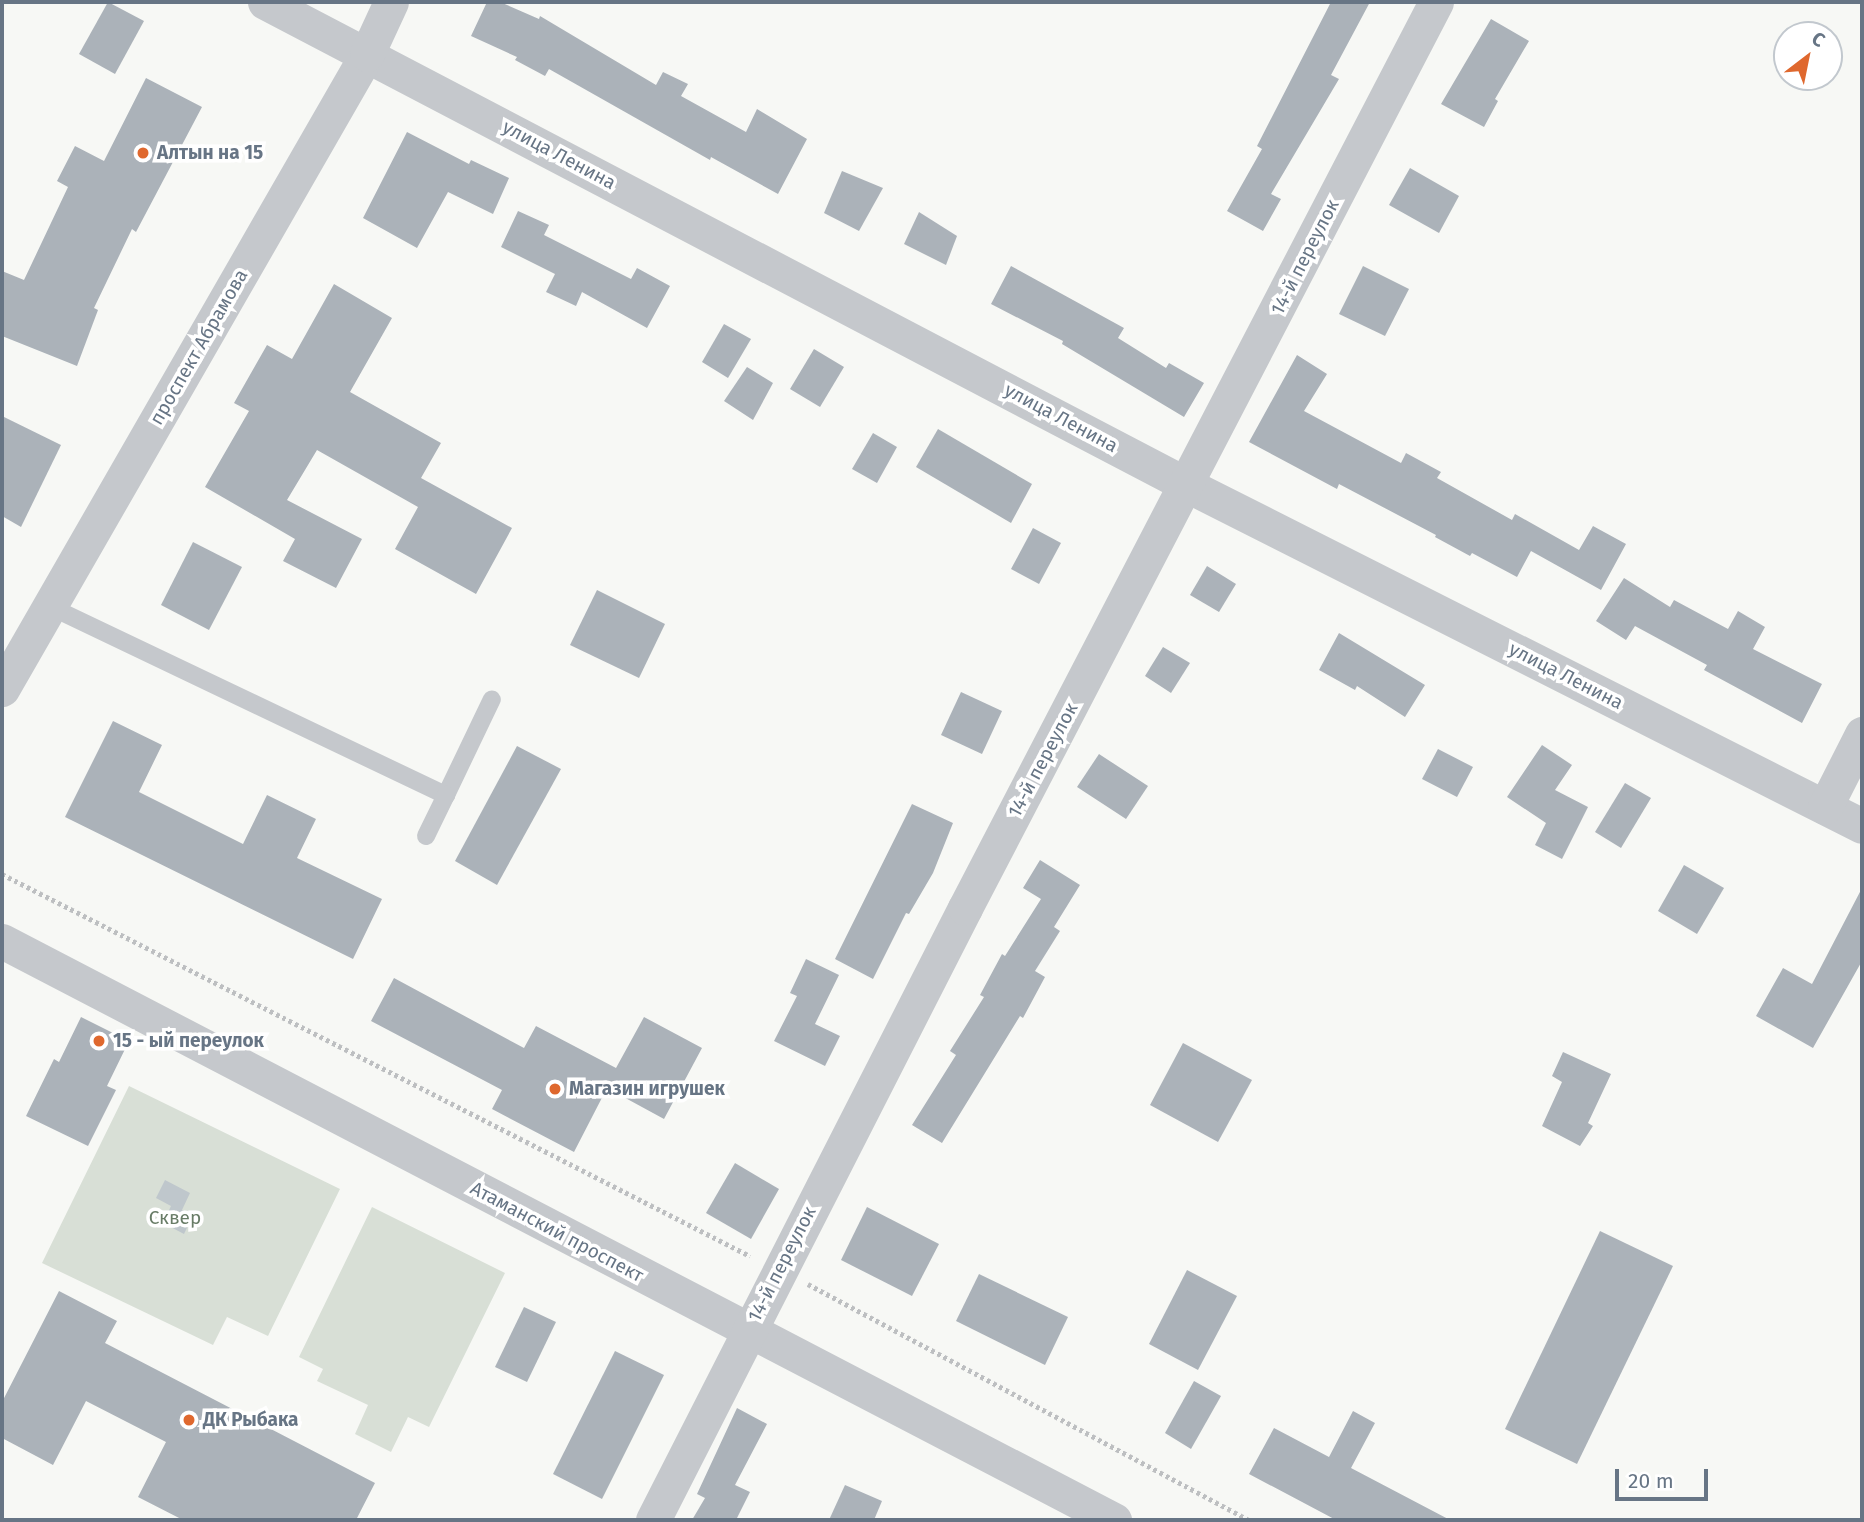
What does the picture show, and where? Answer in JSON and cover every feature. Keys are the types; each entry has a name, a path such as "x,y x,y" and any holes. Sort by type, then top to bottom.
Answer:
{"street":[{"name":"улица Ленина","path":"265,2 1188,485 1862,826"},
{"name":"проспект Абрамова","path":"2,689 367,54 391,2"},
{"name":"14-й переулок","path":"653,1520 779,1271 1436,2"},
{"path":"1825,807 1862,734"},
{"name":"Атаманский проспект","path":"2,941 748,1332 1114,1520"}],"lane":[{"path":"49,606 446,795"},
{"path":"426,836 492,699"}],"path":[{"path":"2,874 779,1271 835,1297 1249,1520"}],"green space":[{"name":"Сквер","path":"129,1086 340,1189 268,1336 227,1317 213,1345 42,1263"},
{"path":"372,1207 505,1273 429,1427 408,1417 391,1452 355,1434 368,1405 317,1381 323,1369 299,1357"}],"shaded area":[{"path":"165,1180 190,1193 182,1210 193,1215 184,1234 163,1223 171,1206 156,1198"}],"building":[{"path":"108,2 144,21 115,74 79,54"},
{"path":"487,2 500,2 539,19 540,16 656,85 663,72 688,84 681,96 746,132 757,109 807,139 778,194 711,157 710,160 549,69 545,76 515,60 517,57 471,36"},
{"path":"1331,2 1370,2 1331,75 1339,79 1271,194 1281,199 1263,231 1227,211 1262,149 1257,146"},
{"path":"1491,19 1529,41 1495,99 1498,101 1484,127 1441,104"},
{"path":"146,78 202,107 136,232 132,229 94,308 98,310 77,366 2,336 2,271 24,280 68,187 57,181 75,146 104,161"},
{"path":"407,132 469,164 471,160 509,178 493,214 448,192 417,248 363,218"},
{"path":"1410,168 1459,196 1439,233 1389,205"},
{"path":"842,171 883,188 859,231 824,213"},
{"path":"518,211 549,225 544,235 631,279 637,268 670,286 647,328 582,292 576,306 546,292 555,274 501,247"},
{"path":"919,212 957,236 946,265 904,244"},
{"path":"1011,266 1124,328 1118,338 1166,368 1169,363 1204,383 1184,417 1062,344 1063,341 991,304"},
{"path":"1363,266 1409,289 1385,336 1339,314"},
{"path":"334,284 392,318 350,392 441,443 421,478 512,528 476,594 395,549 418,507 317,450 287,500 362,539 336,588 283,561 295,539 205,487 249,411 234,403 267,345 292,359"},
{"path":"724,324 751,339 728,378 702,362"},
{"path":"814,349 844,367 820,407 790,389"},
{"path":"1297,355 1327,374 1304,411 1401,463 1406,453 1441,472 1437,478 1512,520 1515,514 1579,550 1593,526 1626,544 1601,590 1531,551 1517,577 1472,553 1470,556 1339,484 1337,489 1249,442"},
{"path":"747,367 773,383 753,420 724,401"},
{"path":"2,416 61,445 21,527 2,516"},
{"path":"938,429 1032,484 1011,523 916,467"},
{"path":"873,433 897,447 877,483 852,469"},
{"path":"1033,528 1061,543 1039,584 1011,569"},
{"path":"193,542 242,567 209,630 161,605"},
{"path":"1207,566 1236,584 1219,612 1190,595"},
{"path":"1624,578 1670,607 1674,600 1728,629 1738,611 1765,627 1753,649 1822,684 1802,723 1704,670 1707,665 1635,626 1626,640 1596,621"},
{"path":"597,590 665,624 639,678 570,645"},
{"path":"1339,633 1425,685 1405,717 1357,686 1355,690 1319,670"},
{"path":"1163,647 1190,663 1171,693 1145,676"},
{"path":"961,692 1002,711 982,754 941,735"},
{"path":"113,721 162,745 139,792 243,844 267,795 316,819 297,858 382,899 353,959 65,817"},
{"path":"1542,745 1572,765 1555,790 1588,807 1562,859 1535,845 1546,823 1507,797"},
{"path":"517,746 561,769 497,885 455,861"},
{"path":"1438,749 1473,767 1457,797 1422,779"},
{"path":"1099,754 1148,786 1126,819 1077,787"},
{"path":"1625,783 1651,798 1621,848 1595,832"},
{"path":"912,804 953,823 933,873 909,914 906,913 873,979 835,959"},
{"path":"1040,860 1080,885 1054,927 1060,931 1035,971 1045,977 1023,1018 1020,1016 942,1143 912,1125 956,1055 950,1051 984,997 980,995 1002,954 1005,956 1041,899 1023,888"},
{"path":"1684,865 1724,888 1697,934 1658,911"},
{"path":"1862,888 1862,961 1813,1048 1756,1016 1783,968 1812,984"},
{"path":"806,959 839,975 815,1024 840,1036 825,1066 774,1041 797,996 790,993"},
{"path":"394,978 524,1048 536,1026 616,1068 644,1017 702,1048 664,1119 607,1088 574,1152 492,1109 502,1090 371,1021"},
{"path":"81,1017 129,1041 107,1086 116,1090 88,1146 26,1116 54,1059 59,1062"},
{"path":"1183,1043 1252,1080 1218,1142 1150,1105"},
{"path":"1563,1052 1611,1074 1588,1123 1593,1126 1580,1146 1542,1126 1562,1082 1552,1076"},
{"path":"735,1163 779,1189 751,1239 706,1213"},
{"path":"867,1207 939,1244 912,1296 841,1260"},
{"path":"1600,1231 1673,1266 1577,1464 1505,1429"},
{"path":"1187,1270 1237,1296 1198,1370 1149,1344"},
{"path":"979,1274 1068,1317 1045,1365 956,1321"},
{"name":"ДК Рыбака","path":"59,1291 117,1321 105,1343 375,1483 356,1520 183,1520 138,1497 166,1442 86,1401 53,1465 2,1438 2,1402"},
{"path":"524,1307 556,1322 527,1382 495,1367"},
{"path":"615,1351 664,1375 602,1499 553,1474"},
{"path":"1194,1381 1221,1396 1191,1449 1165,1433"},
{"path":"737,1408 767,1424 735,1485 750,1492 736,1520 692,1520 705,1498 697,1494"},
{"path":"1353,1411 1375,1423 1351,1468 1450,1520 1336,1520 1249,1474 1274,1428 1329,1457"},
{"path":"845,1485 882,1501 874,1520 829,1520"}],"place":[{"name":"Алтын на 15","path":"143,153"},
{"name":"15 - ый переулок","path":"99,1041"},
{"name":"Магазин игрушек","path":"555,1089"},
{"name":"ДК Рыбака","path":"189,1420"}]}
